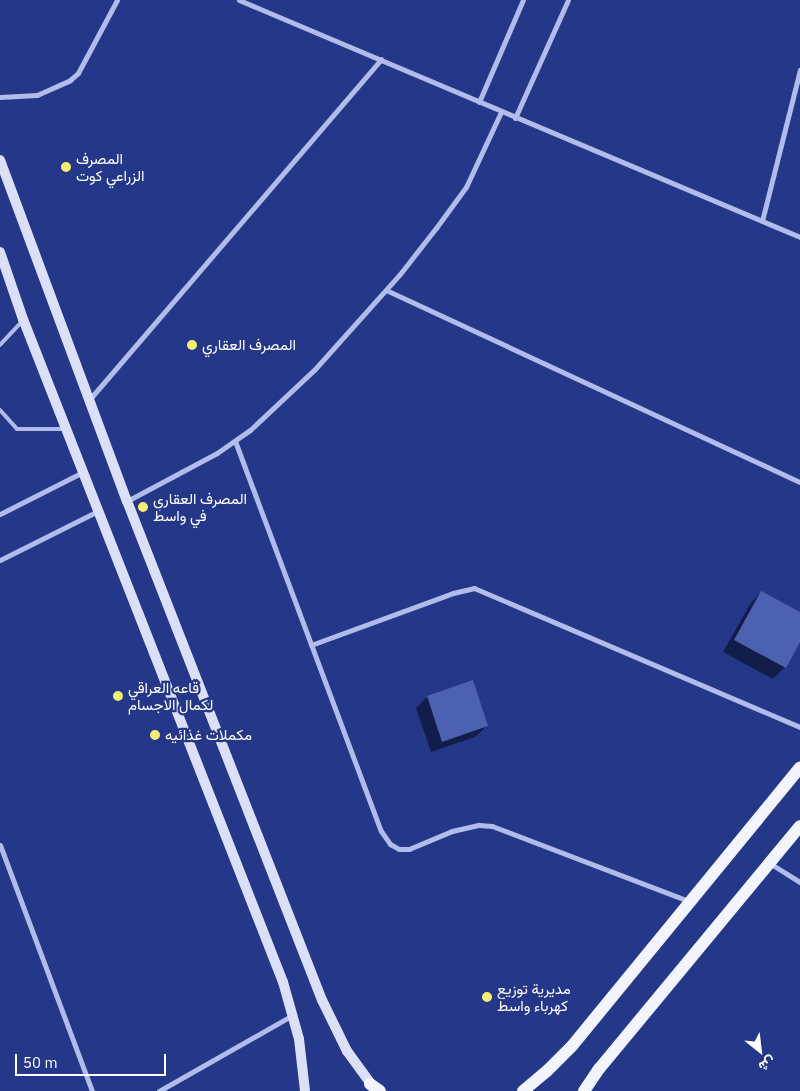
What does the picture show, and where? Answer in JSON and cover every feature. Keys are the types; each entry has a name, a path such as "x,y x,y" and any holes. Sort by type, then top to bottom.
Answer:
{"main road":[{"path":"523,1091 547,1071 572,1046 688,901 800,767"},
{"path":"584,1091 599,1069 800,826"}],"street":[{"path":"0,97 37,95 54,89 78,74 117,0"},
{"path":"239,0 800,237"},
{"path":"479,102 523,0"},
{"path":"516,118 568,0"},
{"path":"89,400 381,59"},
{"path":"762,221 800,70"},
{"path":"127,501 178,475 250,430 314,369 386,290 466,187 501,112"},
{"path":"0,160 127,501 322,1000 347,1051 375,1089"},
{"path":"0,252 23,319 283,982 293,1015 303,1061 305,1091"},
{"path":"386,290 800,482"},
{"path":"235,440 380,831 390,844 399,849 409,849 452,831 479,825 492,826 688,901"},
{"path":"0,514 83,472"},
{"path":"0,560 98,510"},
{"path":"311,645 452,593 474,588 800,728"},
{"path":"0,845 92,1091"},
{"path":"770,863 800,882"},
{"path":"159,1091 293,1015"}],"lane":[{"path":"0,345 23,319"},
{"path":"0,410 17,429 35,431 66,429"}],"building":[{"path":"761,591 800,612 800,642 786,668 734,640"},
{"path":"473,680 488,726 442,742 427,696"}],"place":[{"name":"المصرف الزراعي كوت","path":"66,167"},
{"name":"المصرف العقاري","path":"192,345"},
{"name":"المصرف العقاري في واسط","path":"143,507"},
{"name":"قاعه العراقي لكمال الاجسام","path":"118,696"},
{"name":"مكملات غذائيه","path":"155,735"},
{"name":"مديرية توزيع كهرباء واسط","path":"487,997"}]}
